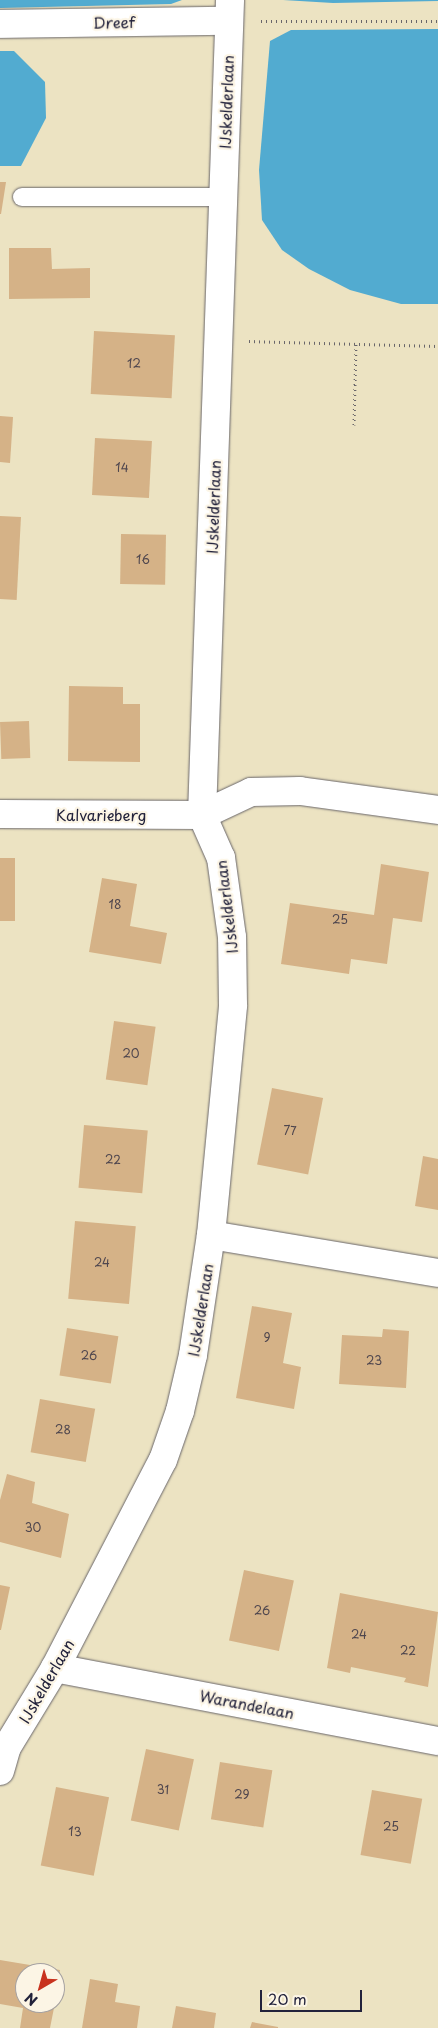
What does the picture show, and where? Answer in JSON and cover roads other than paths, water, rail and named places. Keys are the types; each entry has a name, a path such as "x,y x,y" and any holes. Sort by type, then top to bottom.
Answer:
{"street":[{"name":"Dreef","path":"0,24 229,10"},
{"name":"IJskelderlaan","path":"0,1771 7,1747 55,1668 163,1460 180,1411 193,1355 211,1235 233,1005 232,937 221,858 202,815 229,10"},
{"path":"202,815 251,792 300,790 438,810"},
{"name":"Kalvarieberg","path":"0,814 202,815"},
{"path":"211,1235 438,1273"},
{"name":"Warandelaan","path":"55,1668 438,1741"}],"lane":[{"path":"22,198 223,197"}],"water":[{"path":"0,0 182,0 171,4 0,8"},
{"path":"283,0 438,0 438,1 333,3"},
{"path":"438,29 438,304 401,304 350,290 309,269 282,250 262,220 259,170 270,41 291,30"},
{"path":"0,51 14,51 45,82 46,118 21,166 0,166"}]}
